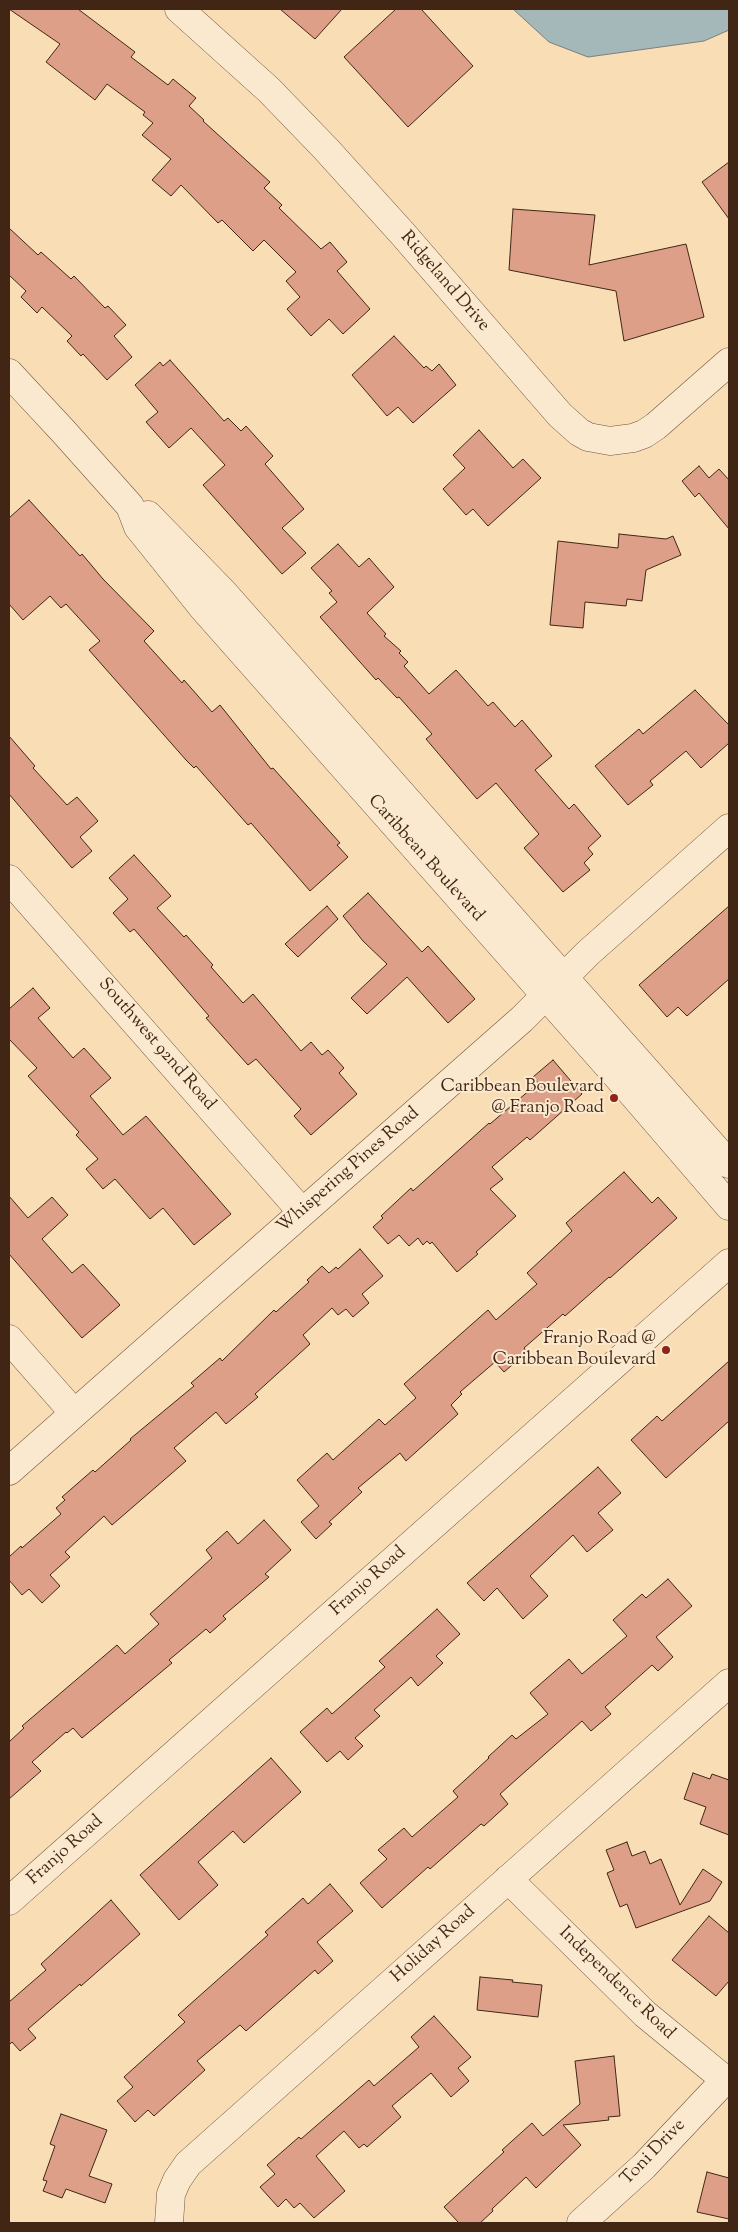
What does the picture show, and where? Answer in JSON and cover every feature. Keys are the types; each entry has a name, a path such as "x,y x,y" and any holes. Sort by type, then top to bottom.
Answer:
{"street":[{"name":"Ridgeland Drive","path":"179,9 269,90 320,143 402,233 560,415 579,432 588,437 610,441 633,438 644,434 656,426 729,362"},
{"name":"Caribbean Boulevard","path":"9,373 130,506 138,527 202,608 555,986 729,1164"},
{"name":"Whispering Pines Road","path":"9,1471 522,1019 588,953 729,828"},
{"name":"Southwest 92nd Road","path":"9,879 302,1212"},
{"name":"Caribbean Boulevard","path":"555,986 729,1206"},
{"name":"Franjo Road","path":"9,1901 729,1263"},
{"path":"9,1339 74,1413"},
{"name":"Holiday Road","path":"169,2223 171,2194 188,2164 729,1683"},
{"name":"Independence Road","path":"508,1879 645,2014 727,2082"},
{"name":"Toni Drive","path":"581,2223 644,2166 727,2082"}],"shaded area":[{"path":"513,9 729,9 729,30 704,41 588,57 549,42"}],"building":[{"path":"9,9 78,9 135,52 131,57 168,85 173,79 196,98 189,106 270,182 264,188 282,205 279,208 321,249 330,242 347,262 337,271 370,309 343,334 329,319 311,336 287,309 300,297 286,281 296,272 264,240 253,251 222,220 218,223 181,185 171,196 152,180 171,159 142,135 153,123 143,115 145,112 107,84 95,100 46,62 60,44"},
{"path":"280,9 342,9 315,39"},
{"path":"396,9 421,9 473,66 408,127 344,57"},
{"path":"729,162 729,219 702,182"},
{"path":"513,209 595,215 589,265 686,244 704,317 624,341 616,291 509,270"},
{"path":"9,228 38,255 41,252 71,279 74,276 105,308 108,306 126,325 114,336 132,357 107,380 83,354 81,356 67,341 72,336 42,307 37,313 21,297 26,291 9,275"},
{"path":"394,336 424,368 426,366 432,371 439,364 456,385 413,423 398,407 387,416 352,375"},
{"path":"170,360 224,421 228,418 241,431 246,426 273,456 265,464 304,509 282,528 306,553 282,574 203,485 225,465 191,428 169,448 146,422 158,412 135,385 160,362 163,366"},
{"path":"479,430 513,468 523,459 541,478 488,526 473,509 466,515 443,489 465,468 453,455"},
{"path":"699,466 709,478 719,469 729,480 729,529 699,493 695,497 682,481"},
{"path":"29,500 80,556 82,554 103,579 154,631 144,641 182,683 184,680 212,712 220,705 271,769 273,768 340,843 337,845 348,857 310,891 251,823 248,825 196,766 194,768 186,760 89,650 100,641 66,604 61,608 50,596 23,620 9,604 9,518"},
{"path":"619,534 666,539 673,536 681,555 646,570 642,601 627,599 626,606 585,602 583,628 550,625 558,541 618,548"},
{"path":"338,544 359,567 369,558 394,587 367,613 386,634 384,636 401,651 399,653 408,662 404,666 429,694 456,670 488,706 493,702 515,727 522,720 552,756 535,770 569,809 574,804 601,836 588,848 593,854 584,863 590,870 563,892 524,848 539,834 496,783 477,799 426,739 432,734 399,697 397,698 378,678 376,680 320,617 337,602 329,593 332,591 311,568"},
{"path":"695,690 729,725 729,743 701,768 686,751 650,781 653,785 628,805 595,766 639,729 643,734"},
{"path":"9,736 35,766 33,768 67,805 77,797 98,821 80,837 92,851 72,868 9,794"},
{"path":"134,855 171,896 157,908 184,937 186,935 243,1003 253,994 301,1051 311,1042 322,1055 328,1050 344,1068 339,1073 357,1094 311,1135 294,1116 301,1109 256,1059 248,1065 206,1018 209,1016 134,929 130,932 113,913 128,899 109,878"},
{"path":"368,893 422,952 428,946 475,999 448,1023 407,977 367,1014 351,998 387,964 363,941 343,916"},
{"path":"327,906 338,919 298,957 285,944"},
{"path":"729,906 729,979 687,1016 678,1007 667,1017 639,985"},
{"path":"33,988 50,1008 38,1018 73,1058 84,1048 111,1078 90,1096 123,1135 146,1116 231,1214 194,1245 163,1208 150,1219 115,1179 103,1189 86,1169 98,1159 76,1135 79,1132 28,1076 37,1068 9,1039 9,1009"},
{"path":"553,1060 582,1094 530,1140 527,1137 492,1167 503,1179 490,1189 516,1216 457,1272 432,1242 430,1244 427,1241 423,1245 418,1238 409,1246 399,1235 388,1244 373,1227 383,1218 381,1216 411,1188 413,1191 489,1123 538,1083 533,1077"},
{"path":"624,1172 652,1203 658,1197 677,1218 610,1278 565,1316 563,1314 524,1348 527,1352 504,1372 495,1362 460,1392 462,1394 451,1405 458,1414 406,1461 400,1453 358,1488 362,1492 329,1522 332,1524 316,1539 301,1522 319,1506 297,1480 327,1453 333,1460 379,1419 385,1425 416,1398 404,1384 488,1310 496,1320 537,1284 527,1273 572,1231 566,1223"},
{"path":"9,1196 28,1218 52,1197 68,1215 42,1239 72,1273 83,1264 120,1305 82,1338 9,1254"},
{"path":"360,1249 383,1276 362,1294 369,1303 353,1317 346,1309 338,1315 332,1308 303,1335 310,1344 255,1394 258,1397 226,1424 216,1412 174,1448 186,1461 112,1525 104,1516 65,1552 70,1557 50,1575 60,1586 42,1603 29,1589 22,1595 9,1580 9,1557 61,1514 56,1508 65,1500 62,1497 93,1470 95,1472 130,1439 194,1386 191,1383 220,1358 222,1361 274,1310 276,1312 309,1282 307,1280 322,1266 329,1273 336,1267 338,1269"},
{"path":"729,1361 729,1421 666,1478 631,1440 657,1416 662,1421"},
{"path":"598,1467 621,1493 598,1513 613,1530 587,1552 573,1535 530,1576 548,1596 523,1619 497,1588 484,1601 467,1583"},
{"path":"264,1520 291,1550 265,1574 269,1577 223,1616 226,1619 210,1633 206,1629 169,1660 172,1663 82,1738 73,1728 66,1732 32,1762 41,1771 9,1799 9,1742 24,1728 22,1726 117,1645 125,1654 159,1624 150,1614 212,1558 206,1550 227,1531 238,1544"},
{"path":"668,1579 692,1606 656,1637 673,1657 658,1671 652,1665 605,1707 611,1714 591,1731 582,1721 500,1794 508,1804 484,1826 481,1824 430,1869 428,1867 382,1908 360,1883 387,1859 378,1850 404,1828 412,1837 458,1797 453,1791 512,1735 516,1739 548,1714 530,1693 569,1659 582,1674 627,1636 613,1620 642,1594 646,1598"},
{"path":"437,1609 460,1634 436,1656 443,1663 418,1686 411,1677 374,1710 380,1716 355,1738 363,1746 348,1760 340,1751 327,1762 300,1732 327,1708 332,1714 385,1667 379,1661"},
{"path":"271,1758 301,1792 244,1843 233,1831 198,1862 218,1885 179,1920 140,1875"},
{"path":"693,1773 710,1779 712,1774 729,1780 729,1835 700,1824 706,1807 684,1799"},
{"path":"627,1842 632,1856 645,1851 650,1864 661,1859 680,1905 703,1869 722,1882 710,1901 636,1928 627,1904 620,1907 607,1873 614,1870 606,1850"},
{"path":"330,1884 353,1911 317,1942 333,1961 318,1974 315,1970 246,2031 240,2025 197,2061 205,2070 154,2116 148,2110 135,2122 117,2101 133,2087 124,2077 185,2022 178,2015 268,1935 265,1932 303,1898 308,1904"},
{"path":"111,1900 140,1934 28,2029 36,2038 20,2051 12,2042 9,2045 9,2002 46,1970 41,1964"},
{"path":"709,1916 729,1933 729,1981 716,1996 672,1960"},
{"path":"480,1977 542,1985 538,2017 477,2010"},
{"path":"434,2016 471,2057 458,2068 469,2081 451,2097 431,2073 392,2106 401,2117 367,2147 364,2144 359,2148 344,2131 316,2156 345,2191 314,2218 300,2203 294,2208 286,2199 278,2207 260,2187 275,2174 267,2165 299,2137 301,2139 369,2080 374,2086 419,2047 411,2037"},
{"path":"614,2056 620,2116 608,2117 609,2120 563,2125 581,2145 536,2188 526,2177 480,2223 459,2223 444,2207 504,2152 502,2150 532,2123 543,2136 580,2104 575,2061"},
{"path":"61,2114 107,2130 89,2176 112,2184 105,2203 66,2189 62,2198 43,2191 47,2181 43,2180 55,2146 50,2144"},
{"path":"707,2172 729,2178 729,2219 697,2212"}],"place":[{"name":"Caribbean Boulevard @ Franjo Road","path":"614,1098"},
{"name":"Franjo Road @ Caribbean Boulevard","path":"666,1350"}]}
